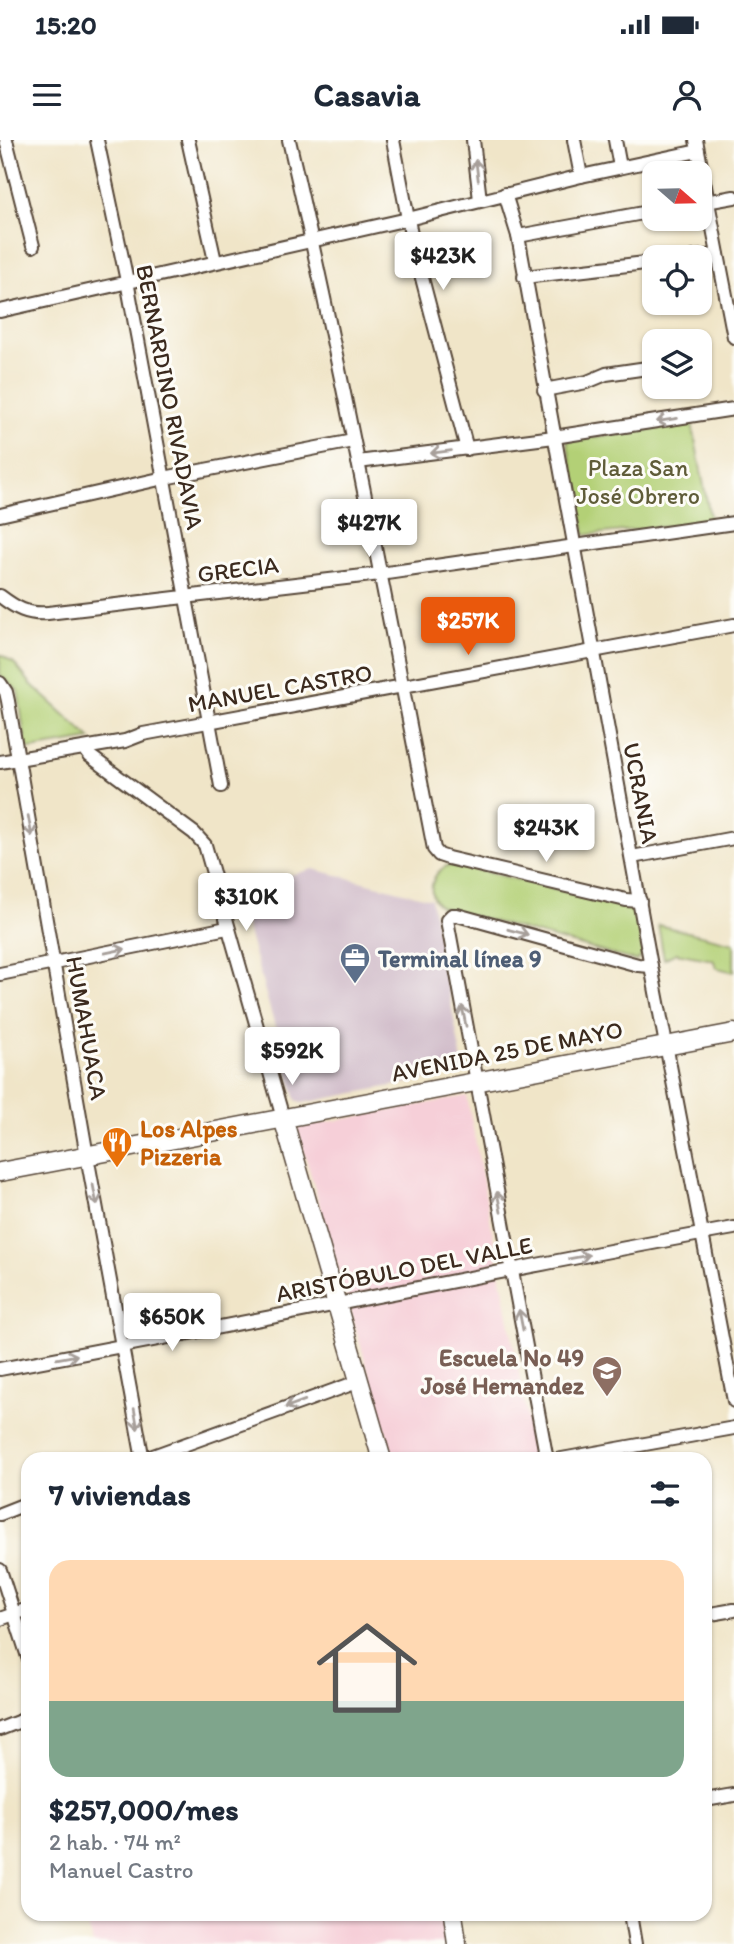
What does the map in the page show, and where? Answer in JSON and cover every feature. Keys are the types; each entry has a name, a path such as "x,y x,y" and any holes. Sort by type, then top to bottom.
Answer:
{"main road":[{"name":"AVENIDA 25 DE MAYO","path":"0,1172 734,1033"},
{"path":"284,1118 380,1452"},
{"path":"454,1921 457,1944"}],"street":[{"path":"6,140 33,246"},
{"name":"BERNARDINO RIVADAVIA","path":"97,140 127,281 221,786"},
{"path":"188,140 215,261"},
{"path":"289,140 358,462 433,849 447,858 640,901"},
{"path":"393,140 408,219 467,449"},
{"path":"473,140 480,200"},
{"path":"574,140 581,176"},
{"path":"615,140 620,167"},
{"path":"0,311 408,219 620,167 697,145"},
{"name":"UCRANIA","path":"505,194 518,236 544,390 734,1401"},
{"path":"712,201 734,197"},
{"path":"518,236 642,213"},
{"path":"712,231 734,337"},
{"path":"712,255 718,254"},
{"path":"524,277 642,263"},
{"path":"544,390 587,382 606,374 642,369"},
{"path":"358,462 554,437 734,409"},
{"path":"0,515 164,478 353,441"},
{"name":"GRECIA","path":"0,596 18,610 38,614 380,574 734,523"},
{"name":"MANUEL CASTRO","path":"0,762 125,741 143,734 734,625"},
{"name":"HUMAHUACA","path":"1,685 8,701 142,1452"},
{"path":"85,748 90,756 201,839 207,850 227,928 284,1118"},
{"path":"632,858 734,838"},
{"path":"546,1452 447,920 452,915 638,965 651,966"},
{"path":"0,974 227,928"},
{"name":"ARISTÓBULO DEL VALLE","path":"0,1369 734,1228"},
{"path":"162,1452 360,1381"},
{"path":"600,1452 734,1428"},
{"path":"0,1514 21,1506"},
{"path":"0,1570 21,1636"},
{"path":"712,1614 734,1610"},
{"path":"0,1619 21,1612"},
{"path":"0,1728 21,1720"},
{"path":"712,1799 734,1795"},
{"path":"631,1921 635,1944"}],"shaded area":[{"name":"Terminal línea 9","path":"313,869 431,899 464,1072 303,1103 296,1100 236,890"},
{"path":"467,1096 534,1452 392,1452 297,1128"},
{"path":"446,1921 449,1944 93,1944 86,1923"}],"green space":[{"name":"Plaza San José Obrero","path":"692,424 711,522 585,535 567,441"},
{"path":"0,654 14,663 31,684 91,739 31,749 26,746 18,691 0,675"},
{"path":"449,865 635,908 642,956 636,961 441,907 433,896 432,884 438,873"},
{"path":"658,925 734,943 734,972 717,968 713,960 676,953 664,959"}],"place":[{"name":"Terminal línea 9","path":"355,985"},
{"name":"Los Alpes Pizzeria","path":"117,1169"},
{"name":"Escuela No 49 José Hernandez","path":"607,1398"}]}
